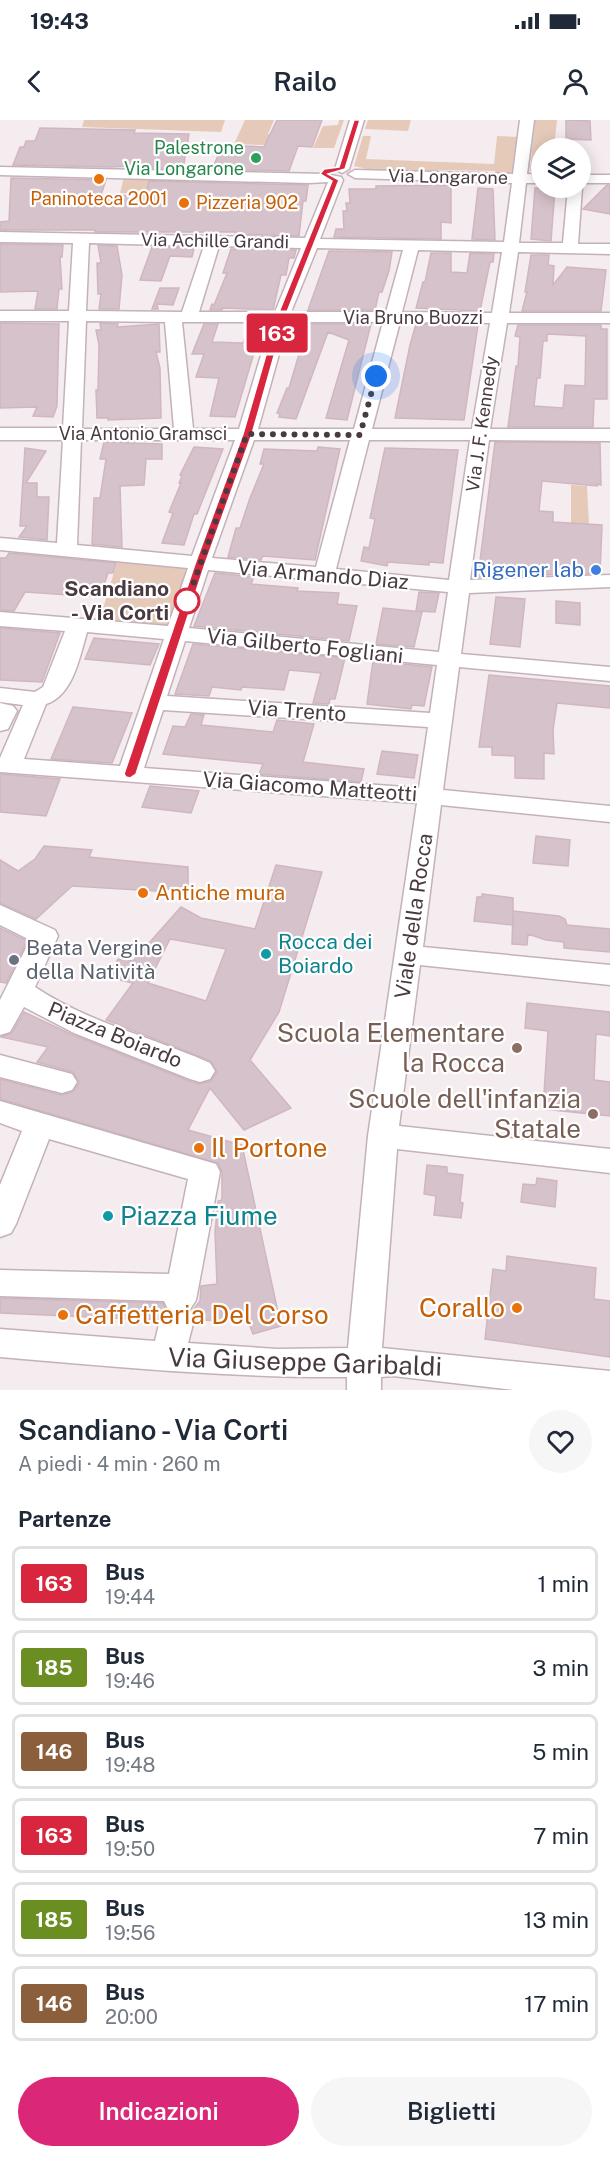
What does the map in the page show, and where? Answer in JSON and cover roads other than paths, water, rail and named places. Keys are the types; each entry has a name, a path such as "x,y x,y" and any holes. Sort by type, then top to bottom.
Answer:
{"street":[{"path":"130,774 176,633 247,434 281,317 340,175 357,120"},
{"name":"Via J. F. Kennedy","path":"459,587 480,435 511,247 527,120"},
{"name":"Via Longarone","path":"0,171 309,179 340,175 531,179"},
{"path":"591,179 610,179"},
{"path":"570,248 574,198"},
{"name":"Via Achille Grandi","path":"0,237 610,249"},
{"path":"67,549 74,434 81,238"},
{"path":"184,434 181,317 213,241"},
{"path":"324,575 412,244"},
{"name":"Via Bruno Buozzi","path":"0,316 610,318"},
{"name":"Via Antonio Gramsci","path":"0,434 610,435"},
{"name":"Via Armando Diaz","path":"0,544 459,587 610,581"},
{"name":"Viale della Rocca","path":"364,1375 384,1136 459,587"},
{"name":"Via Gilberto Fogliani","path":"0,619 176,633 450,661 610,674"},
{"path":"5,765 42,697 57,683 78,625"},
{"path":"0,696 42,697"},
{"name":"Via Trento","path":"154,702 440,721"},
{"path":"0,710 5,711 0,724"},
{"name":"Via Giacomo Matteotti","path":"5,765 430,796 610,814"},
{"path":"0,914 45,936 20,990 0,1025"},
{"path":"409,955 610,975"},
{"name":"Piazza Boiardo","path":"20,990 58,1014 165,1054 200,1071"},
{"path":"0,1066 62,1082"},
{"path":"0,1112 205,1172 168,1357"},
{"path":"0,1224 39,1125"},
{"path":"384,1136 610,1161"},
{"path":"0,1283 179,1303"},
{"name":"Via Giuseppe Garibaldi","path":"0,1343 168,1357 277,1363 364,1375 610,1386"}],"place":[{"name":"Palestrone Via Longarone","path":"256,158"},
{"name":"Paninoteca 2001","path":"99,179"},
{"name":"Pizzeria 902","path":"184,203"},
{"name":"Rigener lab","path":"596,570"},
{"name":"Scandiano - Via Corti","path":"187,601"},
{"name":"Antiche mura","path":"143,893"},
{"name":"Rocca dei Boiardo","path":"266,954"},
{"name":"Beata Vergine della Natività","path":"14,960"},
{"name":"Scuola Elementare la Rocca","path":"517,1048"},
{"name":"Scuole dell'infanzia Statale","path":"593,1114"},
{"name":"Il Portone","path":"199,1148"},
{"name":"Piazza Fiume","path":"108,1216"},
{"name":"Corallo","path":"517,1308"},
{"name":"Caffetteria Del Corso","path":"63,1315"}]}
